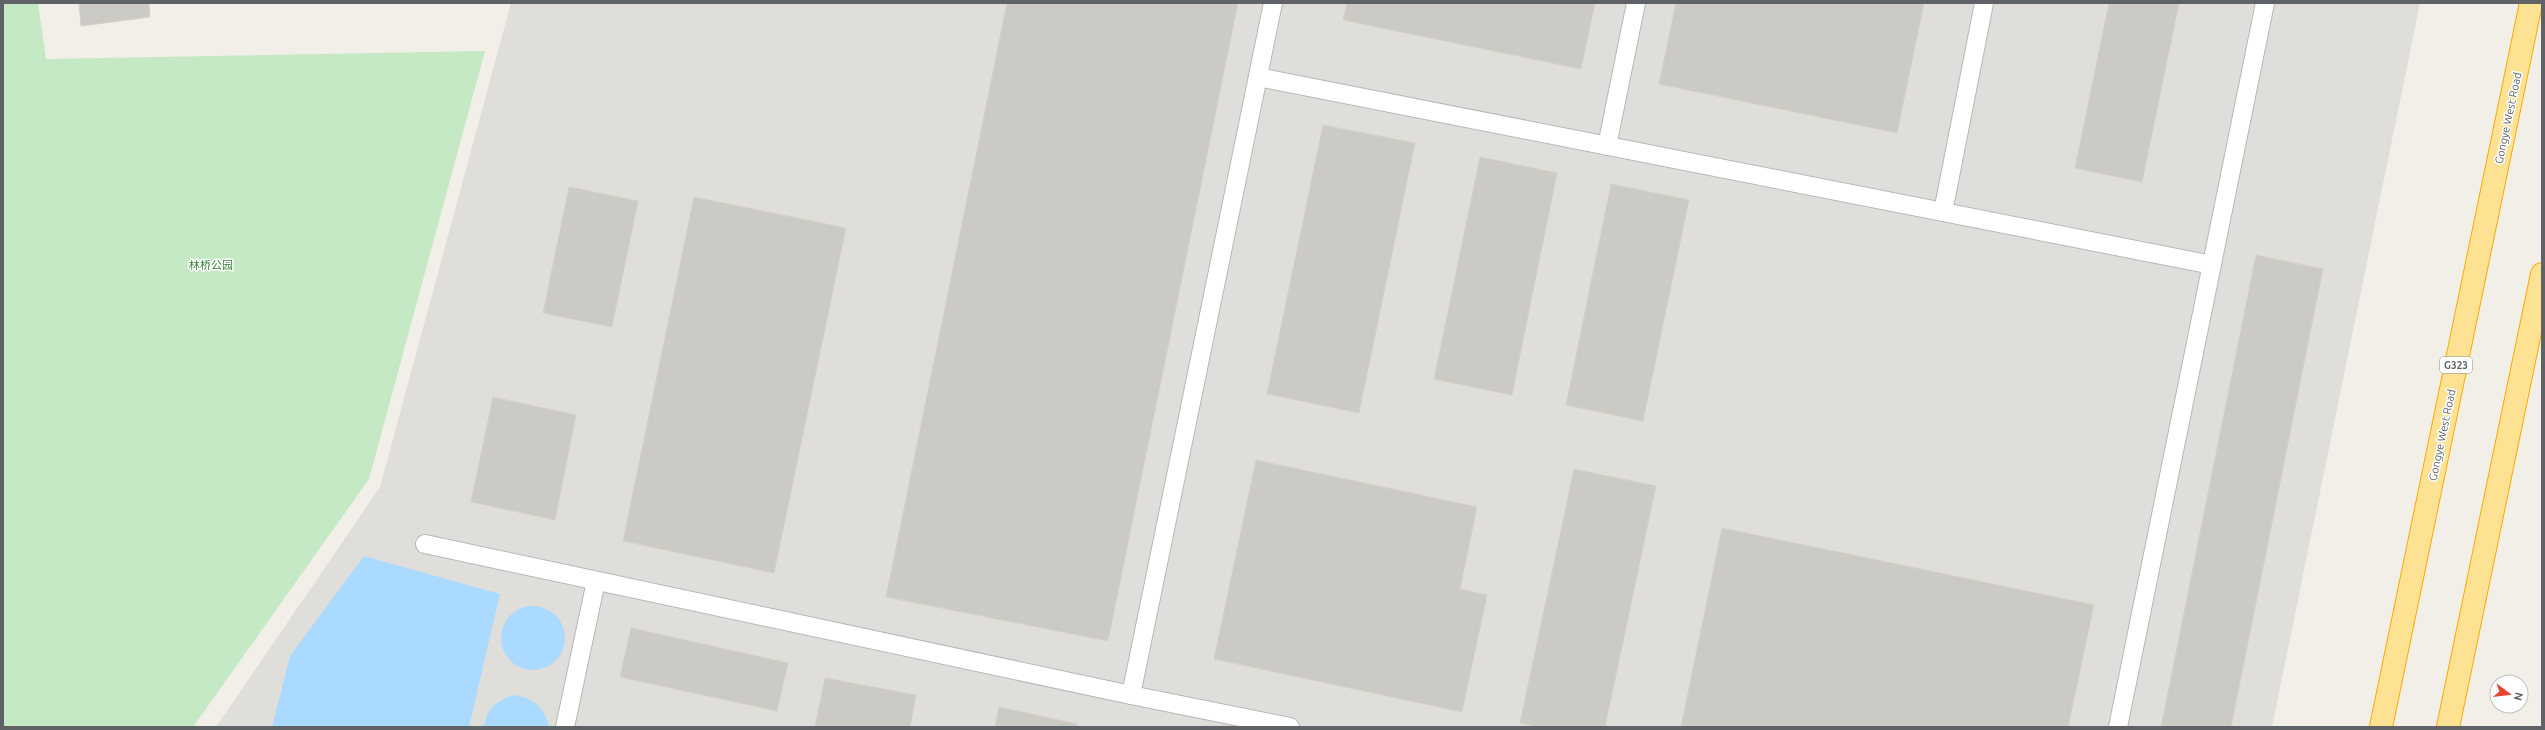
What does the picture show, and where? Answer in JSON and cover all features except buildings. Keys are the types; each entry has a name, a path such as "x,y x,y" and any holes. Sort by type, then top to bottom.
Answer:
{"highway":[{"name":"Gongye West Road","path":"2381,727 2532,3"},
{"path":"2448,727 2542,274"}],"lane":[{"path":"1131,695 1273,3"},
{"path":"1607,146 1636,3"},
{"path":"1943,212 1984,3"},
{"path":"2118,727 2265,3"},
{"path":"1258,77 2212,265"},
{"path":"425,544 1131,695 1290,727"},
{"path":"565,727 596,581"}],"shaded area":[{"path":"511,3 2420,3 2272,727 216,727 380,487"}],"green space":[{"name":"林桥公园","path":"3,3 38,3 46,59 485,51 369,479 193,727 3,727"}],"water":[{"path":"364,556 500,594 469,727 272,727 290,656"},
{"path":"527,606 539,606 556,615 563,626 565,638 563,650 556,661 539,670 527,670 515,665 506,656 501,644 501,632 506,620 515,611"},
{"path":"514,695 527,698 537,705 545,714 549,727 484,727 487,715 493,706"}]}
